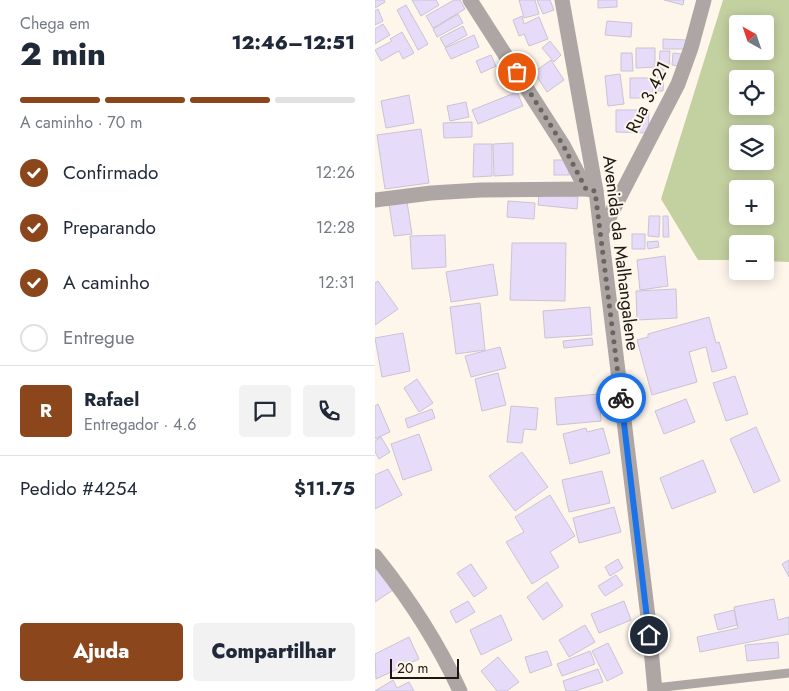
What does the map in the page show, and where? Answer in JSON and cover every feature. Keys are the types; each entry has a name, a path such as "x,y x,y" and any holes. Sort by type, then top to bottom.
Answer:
{"street":[{"path":"470,0 591,190"},
{"name":"Avenida da Malhangalene","path":"562,0 585,124 591,190 601,233 655,690"},
{"name":"Rua 3.421","path":"601,233 678,84 691,48 703,0"},
{"path":"375,200 431,193 481,190 591,190"},
{"path":"375,556 395,581 428,632 460,691"}],"lane":[{"path":"655,690 789,673"}],"green space":[{"path":"723,0 789,0 789,262 774,261 774,235 729,235 729,260 698,260 661,199"}],"building":[{"path":"375,0 384,0 385,2 375,8"},
{"path":"412,0 436,0 439,5 421,16"},
{"path":"454,0 460,0 465,9 433,28 426,16"},
{"path":"519,0 535,0 539,14 524,18"},
{"path":"537,0 550,0 554,10 543,14"},
{"path":"598,0 617,0 617,7 598,8"},
{"path":"664,0 684,0 683,5"},
{"path":"406,5 428,44 418,50 397,10"},
{"path":"378,9 383,21 375,25 375,11"},
{"path":"458,14 463,23 437,37 433,29"},
{"path":"522,16 524,24 539,17 548,39 529,46 524,34 519,36 513,20"},
{"path":"607,21 632,23 631,37 605,35"},
{"path":"383,24 390,35 375,44 375,29"},
{"path":"463,26 467,35 445,47 440,38"},
{"path":"402,32 414,53 403,59 399,51 381,61 375,50 392,41 390,39"},
{"path":"474,35 479,47 451,59 445,48"},
{"path":"663,39 687,40 687,49 663,49"},
{"path":"550,41 561,55 554,62 542,48"},
{"path":"636,48 655,48 655,67 636,68"},
{"path":"660,51 670,51 669,68 659,67"},
{"path":"621,53 632,53 633,71 621,71"},
{"path":"673,53 682,54 681,66 672,65"},
{"path":"491,55 496,66 481,73 476,61"},
{"path":"551,60 564,80 547,92 534,72"},
{"path":"658,69 664,69 663,91 657,91"},
{"path":"620,74 624,104 608,106 605,76"},
{"path":"630,78 653,78 653,98 630,98"},
{"path":"517,92 523,106 478,124 472,110"},
{"path":"409,95 414,123 386,128 381,101"},
{"path":"466,102 469,117 450,121 447,106"},
{"path":"616,110 649,110 648,133 616,132"},
{"path":"472,122 472,137 444,138 443,123"},
{"path":"421,129 429,183 385,189 377,135"},
{"path":"513,143 513,175 494,176 493,144"},
{"path":"474,144 492,144 492,176 473,177"},
{"path":"554,160 569,160 569,175 554,175"},
{"path":"539,194 578,197 577,209 538,205"},
{"path":"508,201 535,203 534,219 507,217"},
{"path":"407,202 412,234 394,236 389,204"},
{"path":"649,216 660,216 659,237 648,236"},
{"path":"663,216 668,216 669,237 663,237"},
{"path":"632,234 645,234 645,249 632,249"},
{"path":"445,235 446,267 412,269 410,236"},
{"path":"658,241 659,247 648,249 647,242"},
{"path":"512,243 566,243 565,301 510,300"},
{"path":"665,256 668,286 640,290 637,260"},
{"path":"493,264 498,295 451,302 446,272"},
{"path":"378,281 398,309 375,325 375,283"},
{"path":"676,289 677,318 637,320 636,291"},
{"path":"480,303 485,350 456,354 450,307"},
{"path":"590,307 592,335 545,338 543,311"},
{"path":"709,317 716,343 719,342 727,368 712,372 706,347 689,352 697,382 652,395 637,340 648,337 648,334"},
{"path":"403,333 410,371 382,377 375,338"},
{"path":"592,338 593,345 564,348 563,341"},
{"path":"500,347 506,368 471,377 465,356"},
{"path":"498,373 506,405 482,411 475,379"},
{"path":"735,376 748,414 726,421 713,383"},
{"path":"417,379 433,403 419,412 404,388"},
{"path":"599,394 601,421 557,425 555,398"},
{"path":"686,399 695,422 664,434 655,411"},
{"path":"378,404 390,432 375,439 375,406"},
{"path":"511,406 538,408 536,430 524,429 522,443 507,442"},
{"path":"432,409 435,418 408,428 405,419"},
{"path":"756,427 780,481 754,493 730,439"},
{"path":"586,428 587,432 603,428 610,453 570,464 563,434"},
{"path":"419,434 432,470 403,480 391,444"},
{"path":"381,437 390,452 379,459 375,452 375,441"},
{"path":"522,452 548,487 515,511 489,476"},
{"path":"703,460 716,492 672,509 660,478"},
{"path":"388,469 402,495 375,509 375,475"},
{"path":"602,471 610,503 569,512 562,480"},
{"path":"550,495 575,536 550,552 559,567 532,584 506,542 524,532 515,517"},
{"path":"614,507 621,532 579,543 573,518"},
{"path":"618,559 623,568 610,576 605,567"},
{"path":"789,560 789,577 782,564"},
{"path":"375,564 393,590 375,602"},
{"path":"471,564 487,588 474,597 457,573"},
{"path":"616,575 623,585 605,596 598,586"},
{"path":"547,582 563,606 543,620 527,597"},
{"path":"774,599 778,620 789,617 789,634 700,652 697,637 738,628 734,607"},
{"path":"468,601 475,612 456,623 450,611"},
{"path":"624,601 631,620 599,633 591,614"},
{"path":"734,610 737,625 718,630 714,615"},
{"path":"501,615 512,640 481,655 470,630"},
{"path":"585,625 595,642 569,657 559,640"},
{"path":"409,637 419,659 376,679 375,654"},
{"path":"778,642 779,658 747,661 745,645"},
{"path":"608,643 623,673 607,681 592,651"},
{"path":"547,651 552,665 530,673 525,657"},
{"path":"590,651 595,664 562,676 557,664"},
{"path":"498,657 519,682 507,691 497,691 481,671"},
{"path":"598,669 603,682 575,691 566,691 563,681"},
{"path":"393,680 397,688 409,682 414,691 375,691"}],"way so far":[{"path":"517,72 563,145 586,189 595,191 621,398"}],"route":[{"path":"621,398 649,635"}]}
